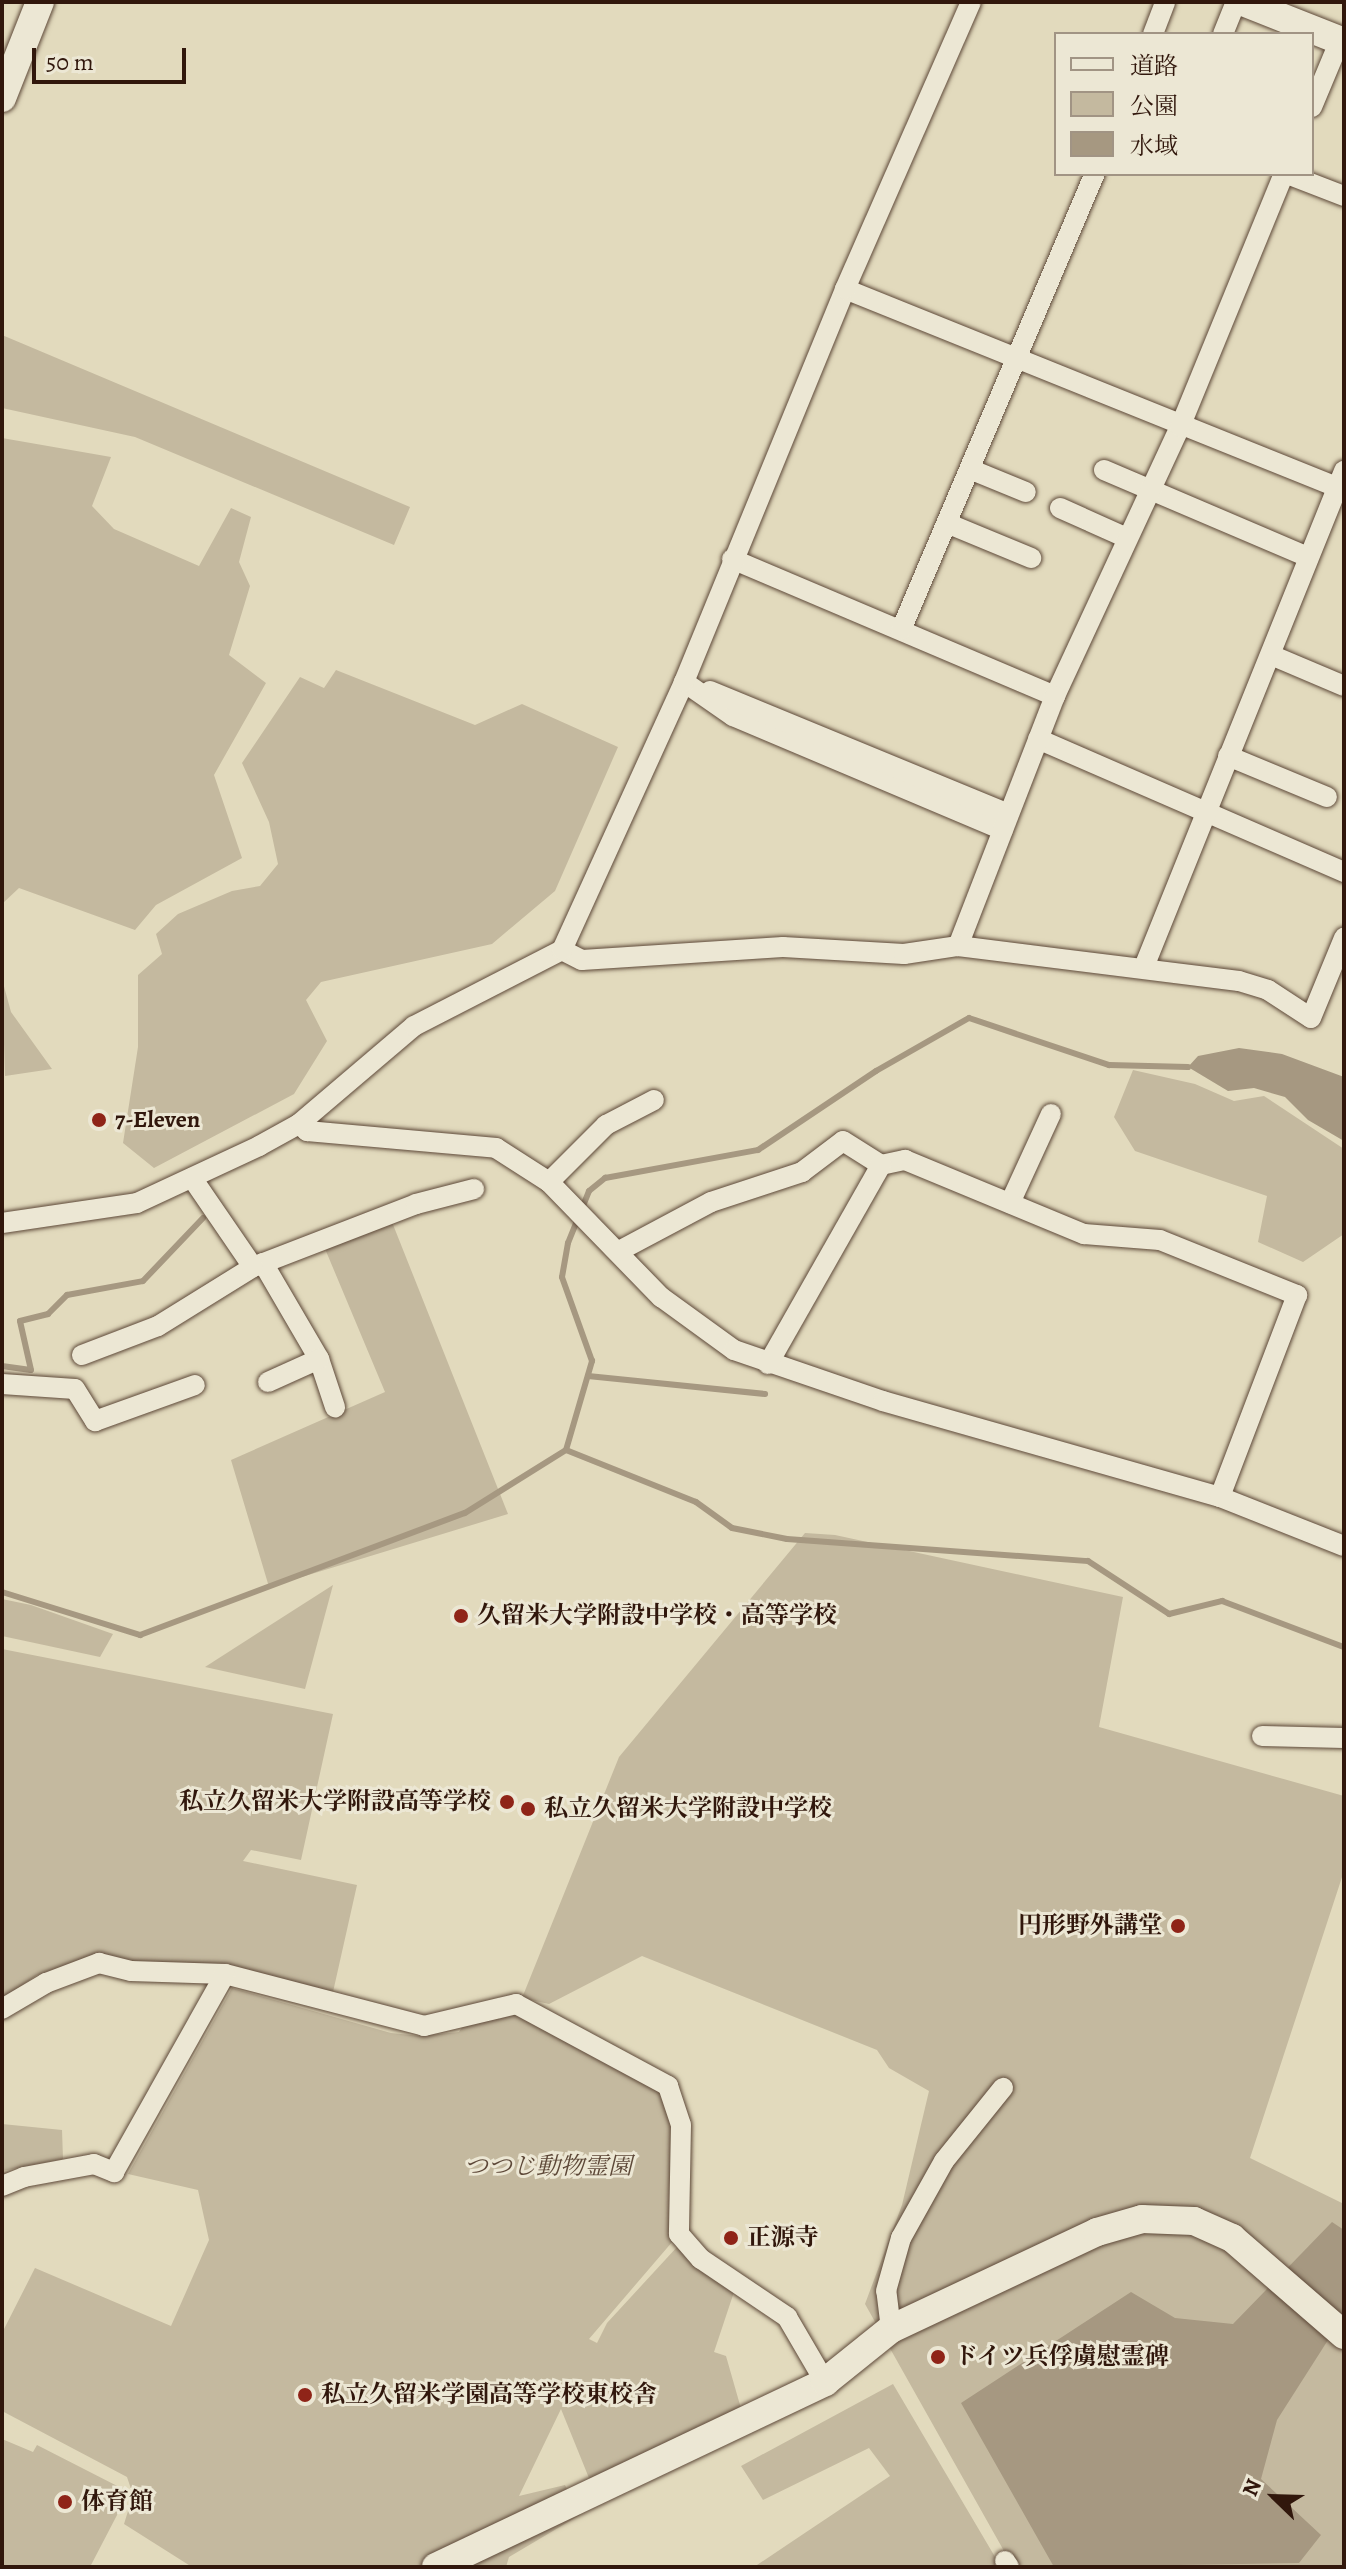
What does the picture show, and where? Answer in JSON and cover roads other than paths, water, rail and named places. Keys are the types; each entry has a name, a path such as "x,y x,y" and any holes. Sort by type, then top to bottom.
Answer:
{"street":[{"path":"2,98 40,2"},
{"path":"2,1223 137,1203 192,1178 299,1124 414,1026 562,950 684,682 845,289 971,2"},
{"path":"1154,32 1165,2"},
{"path":"1224,32 1236,2"},
{"path":"1243,2 1342,41 1314,103"},
{"path":"901,630 972,470 1094,176"},
{"path":"958,946 1055,696 1148,487 1180,427 1285,176"},
{"path":"1291,176 1344,196"},
{"path":"845,289 1180,427 1342,483 1308,557 1271,655 1204,811 1144,967"},
{"path":"972,470 1026,492"},
{"path":"1104,470 1308,557"},
{"path":"1060,508 1127,538"},
{"path":"949,524 1031,558"},
{"path":"732,559 1055,696"},
{"path":"1271,655 1344,686"},
{"path":"684,682 1006,822"},
{"path":"1038,739 1344,872"},
{"path":"1228,756 1327,797"},
{"path":"562,950 582,960 783,947 904,954 958,946 1239,981 1268,990 1311,1018 1344,938"},
{"path":"549,1182 606,1125 654,1100"},
{"path":"1010,1203 1051,1114"},
{"path":"299,1124 307,1131 496,1148 549,1182 661,1297 700,1329 768,1364 1220,1497 1344,1546"},
{"path":"619,1251 711,1202 802,1172 843,1141 881,1165 905,1160 1084,1234 1160,1240 1297,1295 1220,1497"},
{"path":"768,1364 881,1165"},
{"path":"192,1178 258,1265 319,1359 335,1407"},
{"path":"82,1355 158,1326 258,1265 416,1204 474,1189"},
{"path":"268,1382 319,1359"},
{"path":"2,1384 75,1389 95,1421 195,1385"},
{"path":"1262,1736 1344,1738"},
{"path":"2,2009 46,1983 99,1963 131,1971 225,1974 424,2026 516,2004 668,2086 681,2125 679,2234 701,2259 787,2317 825,2382"},
{"path":"2,2186 24,2177 94,2164 114,2172 225,1974"},
{"path":"891,2329 886,2291 901,2238 944,2161 1003,2088"},
{"path":"436,2567 825,2382 891,2329 1097,2232 1142,2219 1194,2221 1232,2238 1277,2273 1344,2335"}],"water":[{"path":"1239,1048 1282,1054 1344,1077 1344,1141 1308,1120 1285,1097 1254,1088 1228,1091 1188,1067 1198,1056"},
{"path":"1332,2222 1344,2230 1344,2315 1277,2420 1261,2479 1321,2535 1299,2563 1054,2567 961,2403 1131,2292 1175,2318 1233,2324"}],"waterway":[{"path":"566,1450 592,1361 562,1277 568,1243 589,1191 605,1178 758,1150 876,1071 969,1018 1109,1065 1188,1067"},
{"path":"2,1366 31,1370 20,1321 48,1314 67,1295 143,1281 203,1218"},
{"path":"588,1376 765,1394"},
{"path":"2,1592 140,1635 465,1513 566,1450 696,1502 732,1528 787,1539 1088,1561 1169,1614 1222,1601 1344,1647"}],"place":[{"name":"7-Eleven","path":"99,1120"},
{"name":"久留米大学附設中学校・高等学校","path":"461,1616"},
{"name":"私立久留米大学附設高等学校","path":"507,1802"},
{"name":"私立久留米大学附設中学校","path":"528,1809"},
{"name":"円形野外講堂","path":"1178,1926"},
{"name":"正源寺","path":"731,2238"},
{"name":"ドイツ兵俘虜慰霊碑","path":"938,2357"},
{"name":"私立久留米学園高等学校東校舎","path":"305,2395"},
{"name":"体育館","path":"65,2502"}],"park label":[{"name":"つつじ動物霊園","path":"548,2167"}]}
